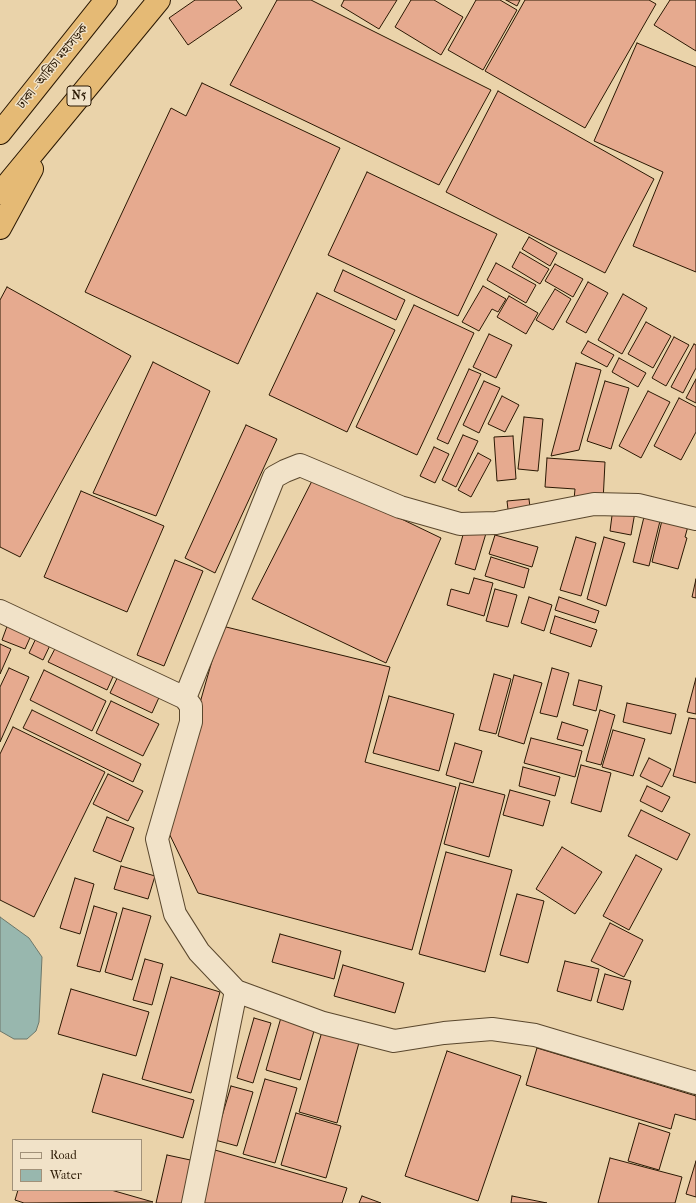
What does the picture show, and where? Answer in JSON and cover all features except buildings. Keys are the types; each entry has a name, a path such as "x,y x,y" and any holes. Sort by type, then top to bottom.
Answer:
{"highway":[{"name":"ঢাকা - আরিচা মহাসড়ক","path":"0,133 106,0"},
{"name":"N5","path":"0,193 159,0"},
{"path":"0,121 26,100"},
{"path":"0,228 57,124"}],"street":[{"path":"185,698 274,477 300,465 400,507 460,524 496,523 594,504 638,505 696,519"},
{"path":"0,611 185,698 191,706 191,722 158,839 175,914 199,952 236,991 323,1023 394,1041 444,1033 492,1029 535,1035 696,1082"},
{"path":"193,1203 236,991"}],"water":[{"path":"0,917 29,938 42,957 39,1022 36,1031 27,1039 14,1039 0,1031"}]}
